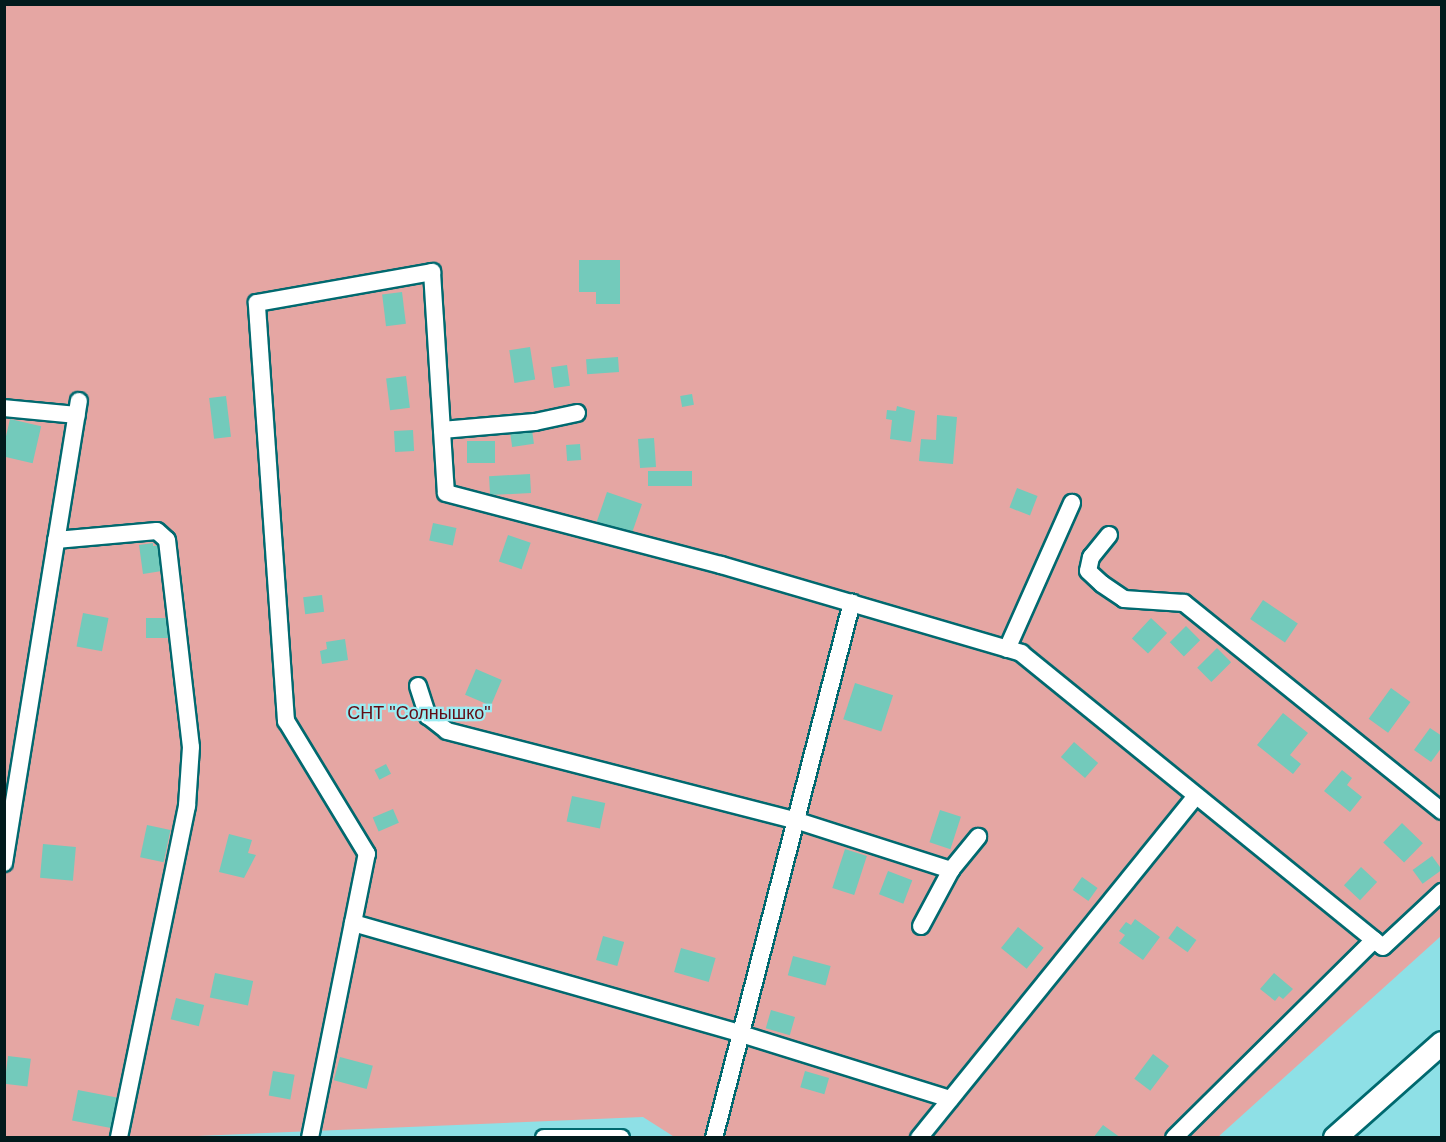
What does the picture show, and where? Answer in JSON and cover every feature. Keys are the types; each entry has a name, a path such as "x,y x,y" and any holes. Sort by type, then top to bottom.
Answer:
{"main road":[{"path":"1335,1137 1442,1043"}],"street":[{"path":"310,1137 367,854 286,721 257,303 432,272 446,493 852,602 1021,653 1383,947 1442,892"},
{"path":"4,408 78,408 4,863"},
{"path":"442,430 535,422 577,413"},
{"path":"1007,649 1072,503"},
{"path":"56,540 157,531 167,540 191,747 187,806 119,1137"},
{"path":"1109,535 1091,557 1088,571 1102,584 1124,599 1184,603 1442,811"},
{"path":"714,1137 738,1033 798,821 852,602"},
{"path":"418,686 428,716 447,731 798,821 951,870"},
{"path":"919,1137 1196,796"},
{"path":"921,926 951,870 978,837"},
{"path":"353,923 738,1033 950,1099"},
{"path":"1174,1137 1374,940"},
{"path":"544,1137 605,1134 621,1137"}],"green space":[{"name":"СНТ \"Солнышко\"","path":"5,5 1441,5 1441,936 1218,1137 676,1138 643,1117 174,1137 5,1138"}],"building":[{"path":"579,260 620,260 620,304 596,304 596,292 579,292"},
{"path":"402,292 406,324 386,326 382,294"},
{"path":"530,347 535,380 514,383 509,350"},
{"path":"618,357 619,372 587,374 586,359"},
{"path":"567,365 570,386 554,388 551,367"},
{"path":"406,376 410,408 390,410 386,378"},
{"path":"692,394 694,405 682,407 680,396"},
{"path":"226,396 231,437 214,439 209,398"},
{"path":"897,406 915,411 911,442 890,439 892,420 886,419 887,410 896,411"},
{"path":"937,415 957,417 953,464 919,461 921,439 936,440"},
{"path":"10,419 41,426 33,463 4,457 4,445"},
{"path":"413,430 414,451 395,452 394,431"},
{"path":"532,430 534,444 512,447 510,433"},
{"path":"654,438 656,467 640,468 638,439"},
{"path":"467,441 495,441 495,463 467,463"},
{"path":"580,444 581,460 567,461 566,445"},
{"path":"648,471 692,471 692,486 648,486"},
{"path":"530,474 531,493 490,495 489,476"},
{"path":"1017,488 1038,496 1030,515 1009,508"},
{"path":"607,492 642,504 632,534 597,522"},
{"path":"433,523 456,528 453,546 429,541"},
{"path":"508,535 531,543 522,569 499,561"},
{"path":"153,543 153,546 164,545 168,570 143,574 139,545"},
{"path":"322,595 324,612 305,614 303,597"},
{"path":"1263,600 1298,623 1285,643 1250,619"},
{"path":"83,613 109,618 102,651 77,646"},
{"path":"146,618 168,618 168,638 146,638"},
{"path":"1151,618 1167,633 1148,653 1132,638"},
{"path":"1186,626 1200,640 1184,656 1170,642"},
{"path":"345,639 348,660 322,664 320,651 327,649 326,642"},
{"path":"1217,648 1231,662 1211,682 1197,668"},
{"path":"476,669 502,680 491,706 465,695"},
{"path":"855,683 893,695 881,732 843,719"},
{"path":"1391,688 1410,702 1388,733 1369,719"},
{"path":"1283,713 1308,733 1290,755 1301,764 1293,774 1257,745"},
{"path":"1430,728 1442,736 1442,747 1431,762 1414,750"},
{"path":"1074,742 1098,763 1085,778 1061,757"},
{"path":"386,764 391,774 379,780 374,770"},
{"path":"1342,770 1352,778 1347,785 1362,797 1350,812 1324,791"},
{"path":"572,796 605,803 600,829 567,821"},
{"path":"393,809 399,823 379,831 373,818"},
{"path":"940,810 961,817 950,849 929,842"},
{"path":"1402,823 1423,843 1404,863 1383,842"},
{"path":"147,825 170,830 164,862 140,857"},
{"path":"229,834 252,840 248,853 256,855 244,878 219,872"},
{"path":"43,844 76,847 73,881 40,878"},
{"path":"845,849 867,856 854,895 832,888"},
{"path":"1432,856 1442,870 1423,884 1413,870"},
{"path":"1361,867 1377,882 1360,900 1344,885"},
{"path":"888,871 912,880 903,904 879,894"},
{"path":"1082,877 1098,888 1088,901 1073,890"},
{"path":"1135,919 1160,937 1143,960 1119,943 1125,935 1119,931 1126,922 1131,925"},
{"path":"1177,926 1196,940 1188,952 1168,938"},
{"path":"1018,927 1044,948 1027,969 1001,948"},
{"path":"603,936 624,942 617,966 596,960"},
{"path":"681,948 716,958 709,982 674,972"},
{"path":"793,956 831,966 825,985 788,975"},
{"path":"215,973 253,981 248,1006 210,997"},
{"path":"1274,973 1293,989 1283,999 1279,996 1275,1001 1260,989"},
{"path":"176,998 204,1005 199,1026 171,1019"},
{"path":"771,1010 795,1017 790,1035 766,1028"},
{"path":"1153,1054 1169,1066 1150,1091 1134,1079"},
{"path":"8,1056 31,1059 27,1087 5,1084"},
{"path":"340,1057 373,1066 367,1089 334,1080"},
{"path":"273,1071 295,1075 290,1099 269,1096"},
{"path":"805,1071 829,1078 824,1094 800,1087"},
{"path":"78,1090 123,1099 117,1129 72,1120"},
{"path":"1103,1125 1121,1138 1093,1138"}]}
